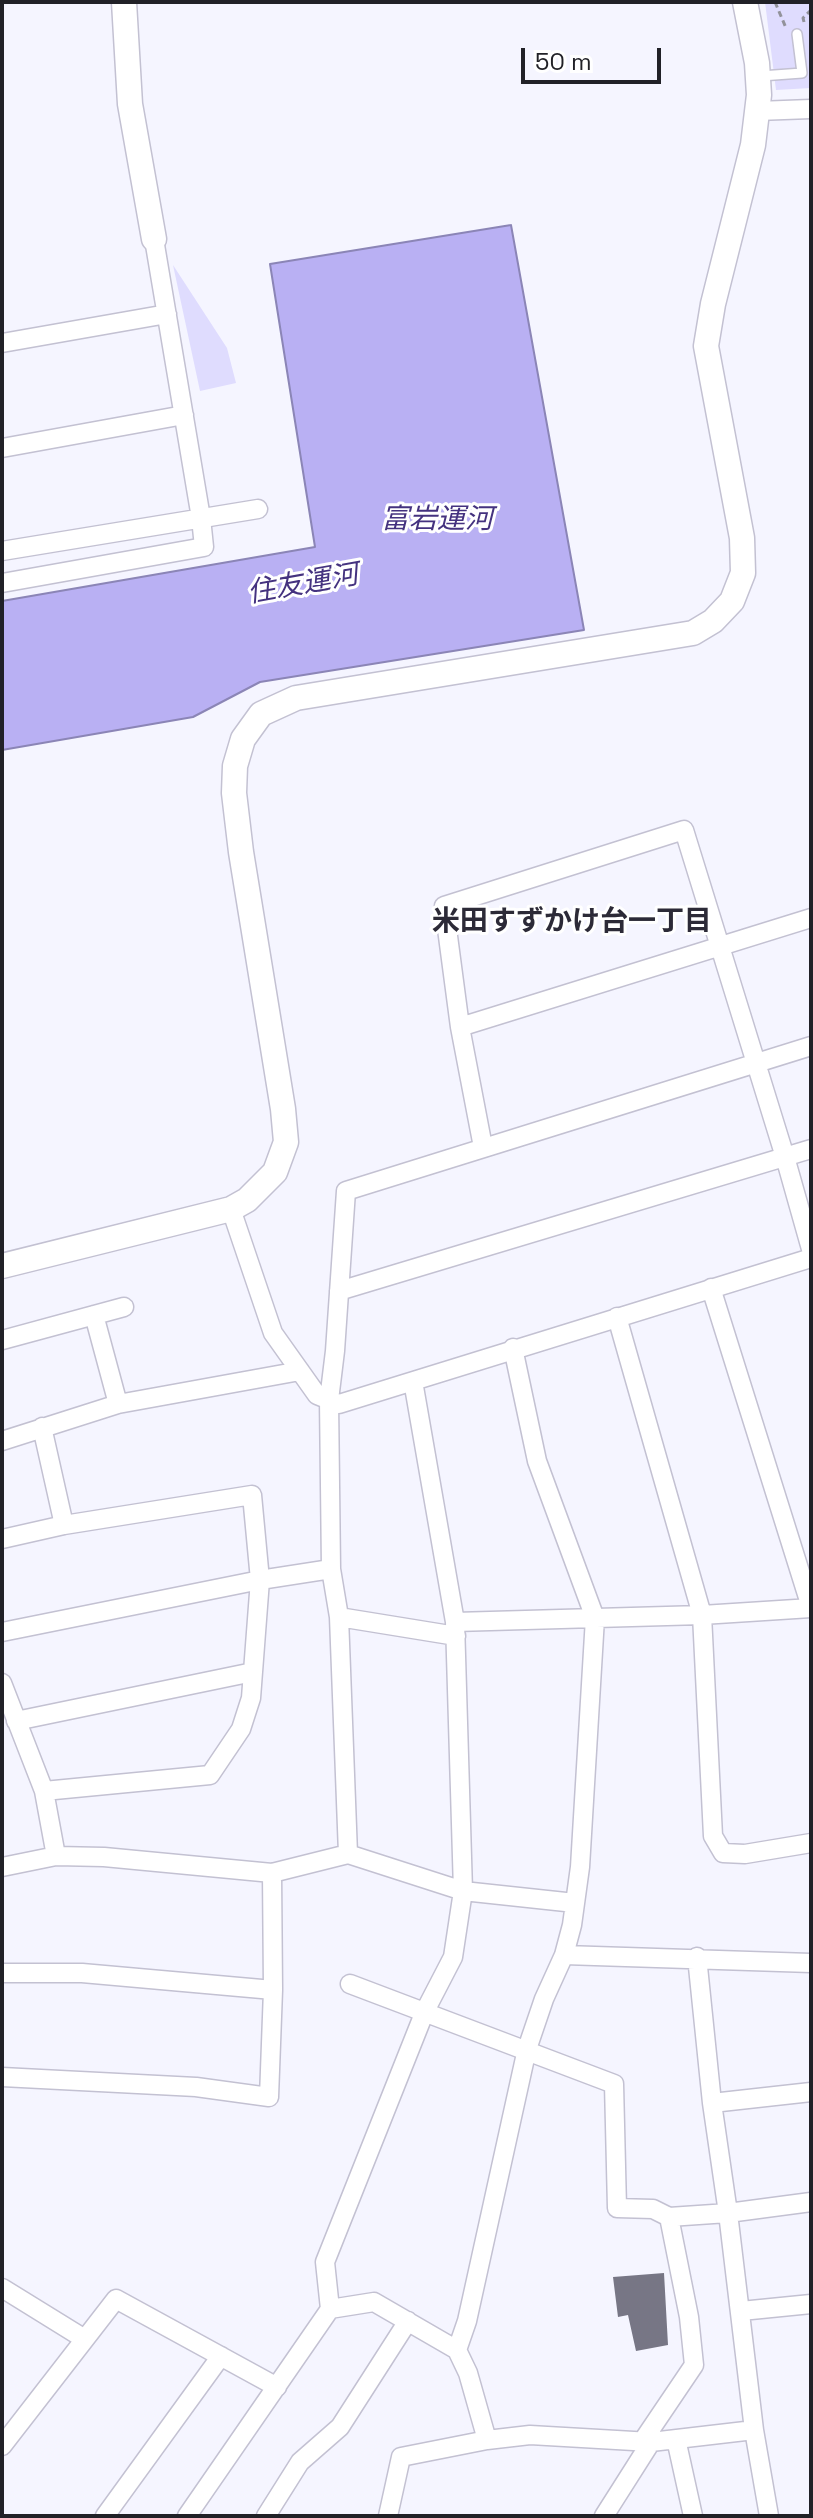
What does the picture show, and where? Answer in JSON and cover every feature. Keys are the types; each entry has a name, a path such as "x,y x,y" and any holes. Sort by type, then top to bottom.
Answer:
{"street":[{"path":"2,583 204,547 130,104 124,2"},
{"path":"2,1266 231,1209 247,1200 275,1172 286,1142 234,793 235,766 243,739 261,714 296,698 693,633 713,621 732,601 743,573 742,538 706,346 713,304 753,145 757,111 758,76 745,2"},
{"path":"757,111 811,109"},
{"path":"2,343 167,314"},
{"path":"2,448 184,415"},
{"path":"2,551 258,509"},
{"path":"483,1147 460,1027 444,906 684,830 811,1249"},
{"path":"460,1027 811,918"},
{"path":"348,1854 339,1617 331,1569 329,1400 346,1191 811,1046"},
{"path":"339,1291 811,1149"},
{"path":"231,1209 273,1333 317,1395 339,1404 811,1258"},
{"path":"339,1617 455,1629 811,1607 711,1288"},
{"path":"2,1340 124,1307"},
{"path":"94,1315 118,1404"},
{"path":"617,1317 702,1615 713,1836 723,1853 745,1854 811,1843"},
{"path":"457,2350 467,2321 527,2049 544,1999 564,1955 572,1925 580,1867 595,1618 537,1461 513,1348"},
{"path":"2,1441 118,1404 300,1371"},
{"path":"187,2516 330,2309 325,2262 425,2011 453,1957 463,1891 455,1629 413,1381"},
{"path":"42,1427 64,1525"},
{"path":"2,1539 64,1525 252,1495 260,1580 251,1698 241,1729 210,1775 44,1791"},
{"path":"2,1632 260,1580 331,1569"},
{"path":"16,1721 253,1672"},
{"path":"2,1683 44,1791 56,1856"},
{"path":"2,1867 56,1856 104,1857 272,1873 348,1854 463,1891 575,1903"},
{"path":"2,2077 196,2087 269,2097 273,1990 272,1873"},
{"path":"564,1955 811,1963"},
{"path":"697,1957 712,2103 754,2430 769,2516"},
{"path":"2,1973 82,1973 273,1990"},
{"path":"350,1984 614,2084 617,2208 653,2209 669,2217 811,2202"},
{"path":"712,2103 811,2092"},
{"path":"604,2516 694,2365 689,2317 669,2217"},
{"path":"2,2288 83,2338"},
{"path":"2,2446 116,2299 277,2387"},
{"path":"330,2309 374,2302 457,2350 468,2373 487,2440"},
{"path":"741,2311 811,2304"},
{"path":"266,2516 300,2462 340,2427 408,2321"},
{"path":"105,2516 221,2356"},
{"path":"2,2412 18,2423"},
{"path":"388,2516 401,2457 530,2435 646,2442 754,2430"},
{"path":"676,2439 693,2516"}],"lane":[{"path":"758,76 802,73 796,31"}],"path":[{"path":"775,2 787,29 796,31"},
{"path":"807,28 803,18 811,10"}],"shaded area":[{"path":"765,2 811,2 811,88 776,90"},
{"path":"173,265 227,348 236,383 200,391"}],"water":[{"name":"富岩運河","path":"511,225 584,630 260,682 193,717 2,750 2,601 315,547 270,264"}],"building":[{"path":"664,2273 668,2345 636,2351 628,2315 618,2317 613,2277"}],"district":[{"name":"米田すずかけ台一丁目","path":"572,922"}],"water label":[{"name":"住友運河","path":"303,585"}]}
